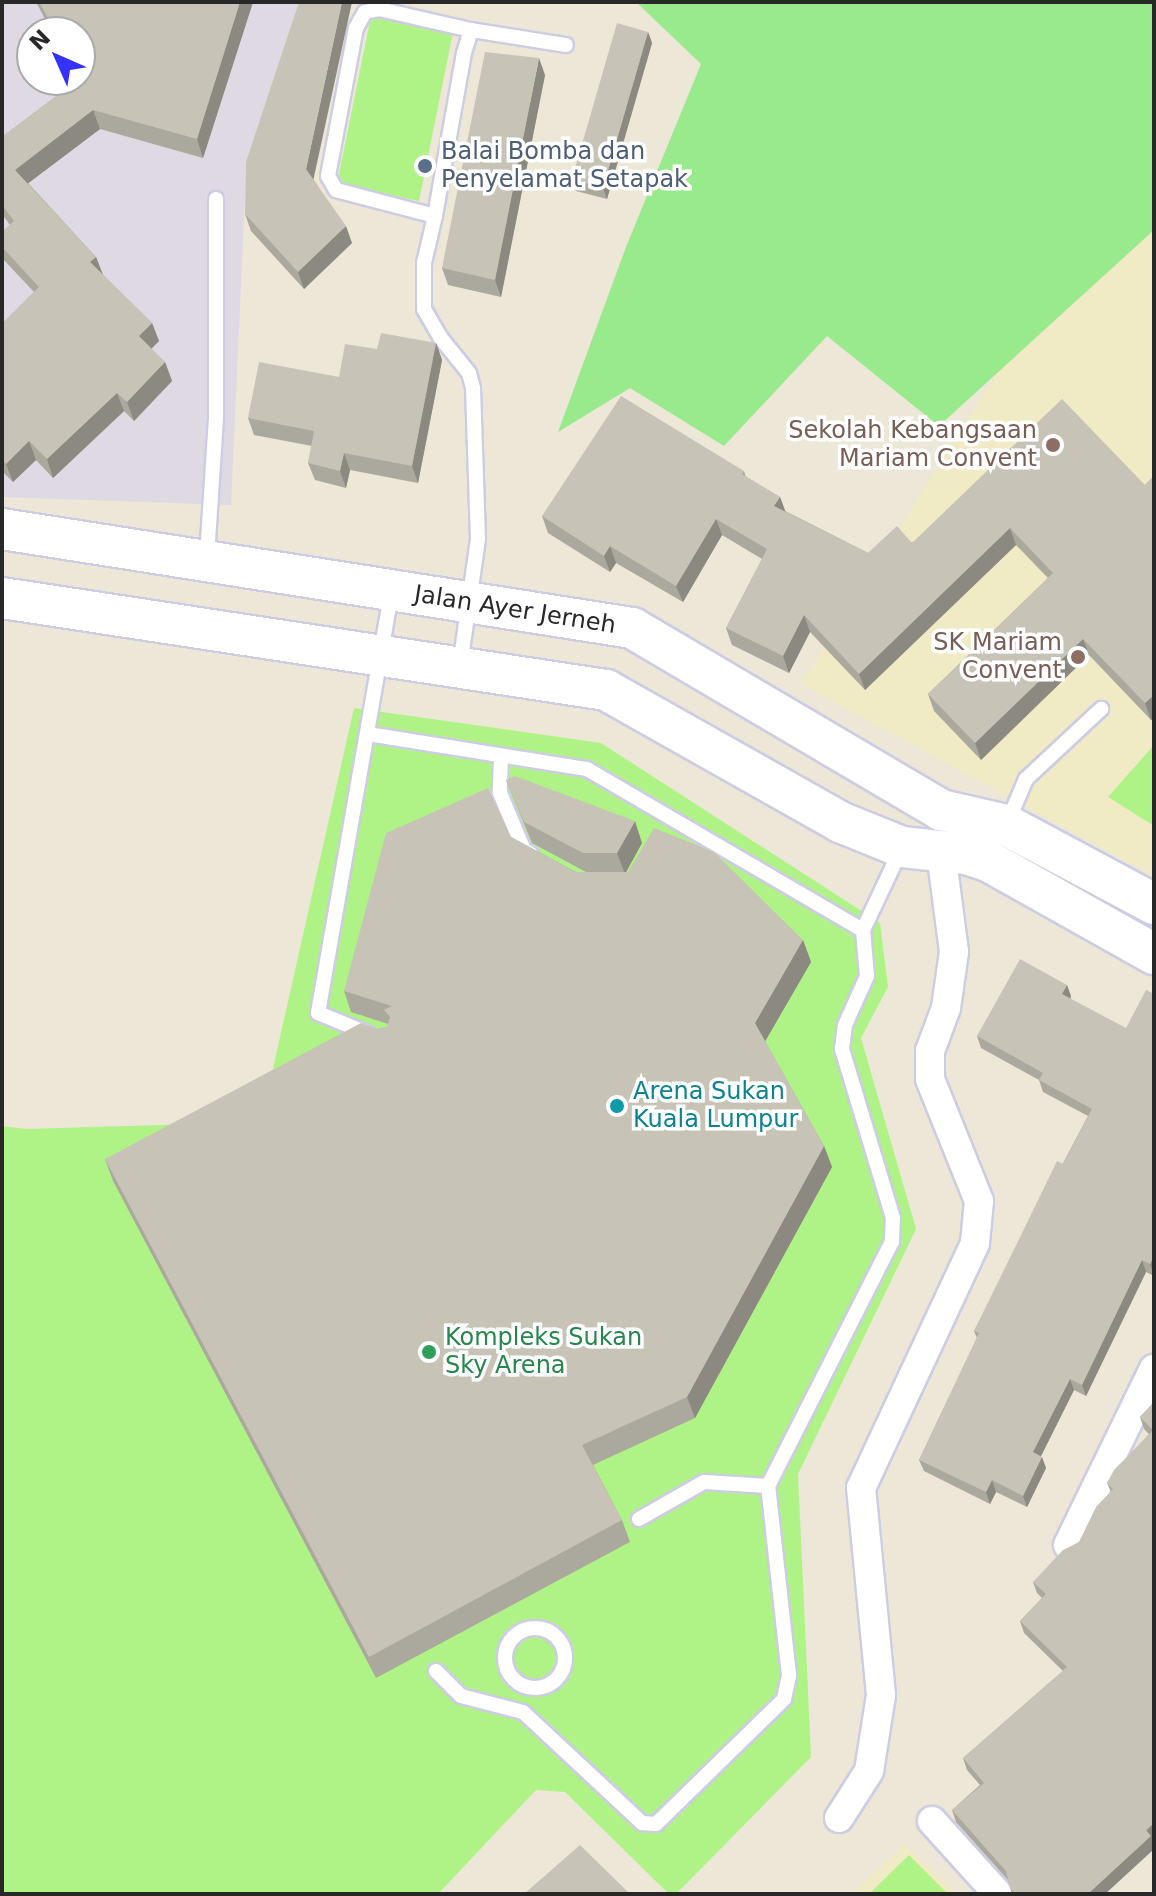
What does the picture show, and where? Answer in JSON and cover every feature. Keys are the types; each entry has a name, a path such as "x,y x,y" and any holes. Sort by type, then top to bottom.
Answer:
{"main road":[{"name":"Jalan Ayer Jerneh","path":"2,529 632,628 998,843 1154,954"},
{"name":"Jalan Ayer Jerneh","path":"2,598 606,690 840,822 902,847 941,852 998,843 1154,904"}],"street":[{"path":"839,1818 869,1771 881,1695 861,1488 975,1243 978,1215 979,1201 930,1079 930,1051 946,1008 954,952 941,852"},
{"path":"1068,1545 1154,1369"},
{"path":"932,1821 998,1894"}],"lane":[{"path":"435,216 336,190 328,176 356,28 365,12 379,9 471,30 566,45"},
{"path":"460,666 478,539 473,388 469,373 440,337 424,309 424,263 471,30"},
{"path":"206,561 216,417 216,199"},
{"path":"388,1041 318,1013 392,591"},
{"path":"998,843 1026,779 1101,709"},
{"path":"368,734 587,769 665,824 863,930"},
{"path":"501,756 500,793 524,850 550,864"},
{"path":"436,1671 461,1696 523,1712 642,1823 656,1824 784,1699 789,1675 768,1486 892,1242 893,1218 842,1049 845,1025 867,976 863,930 902,847"},
{"path":"639,1519 704,1482 768,1486"},
{"path":"532,1628 541,1629 558,1639 565,1657 564,1667 553,1683 535,1689 525,1687 509,1674 505,1655 514,1637 532,1628"},
{"path":"523,1712 525,1687"}],"shaded area":[{"path":"2,2 299,2 246,174 231,505 2,497"},
{"name":"Sekolah Kebangsaan Mariam Convent","path":"1113,190 1154,207 1154,876 801,684"},
{"path":"904,1845 958,1894 852,1894"}],"green space":[{"path":"636,2 1154,2 1154,230 939,426 827,336 724,446 630,388 558,432 626,247 701,64"},
{"path":"371,16 453,32 419,201 337,184"},
{"name":"Kompleks Sukan Sky Arena","path":"354,708 601,743 880,923 888,987 861,1038 916,1229 798,1474 811,1757 676,1894 669,1894 565,1792 536,1790 438,1894 2,1894 2,1126 25,1129 261,1122"},
{"path":"1154,745 1154,826 1108,797"},
{"path":"909,1855 948,1894 869,1894"}],"building":[{"path":"39,2 240,2 197,139 93,110 15,170 96,257 90,262 152,323 139,336 165,362 127,402 117,393 47,459 29,441 6,464 2,460 2,324 39,287 2,247 2,232 14,221 2,205 2,137 56,96 96,96 96,16 47,16"},
{"path":"299,2 342,2 306,169 346,226 298,272 245,214 246,162"},
{"path":"617,23 648,32 603,188 572,179"},
{"path":"485,52 539,58 495,280 442,268"},
{"path":"381,333 436,343 412,466 344,453 340,471 308,463 314,431 248,418 259,362 339,377 345,344 377,349"},
{"path":"621,396 744,471 742,474 780,497 774,506 868,553 897,526 912,543 1062,399 1145,485 1154,476 1154,695 1145,703 1083,639 975,743 928,694 1053,573 1010,528 859,674 804,615 783,656 726,628 767,549 716,519 676,586 610,546 604,556 542,516"},
{"path":"515,776 635,821 617,853 583,853 524,822 506,780"},
{"path":"488,788 511,837 576,872 628,872 654,828 714,852 803,940 755,1023 824,1146 687,1397 582,1445 622,1520 369,1657 105,1159 361,1023 377,1029 387,1027 390,1017 384,1010 392,1006 344,991 386,833"},
{"path":"1020,959 1067,985 1062,994 1126,1028 1146,990 1154,994 1154,1255 1150,1264 1142,1260 1082,1385 1070,1379 1033,1452 1042,1457 1023,1496 992,1480 986,1492 919,1460 979,1333 974,1331 1057,1161 1063,1164 1092,1109 1039,1080 1043,1073 977,1036"},
{"path":"1154,1402 1154,1823 1146,1830 1151,1836 1088,1894 1016,1894 1010,1888 1006,1871 952,1810 984,1783 963,1758 1067,1667 1020,1621 1046,1594 1033,1582 1063,1550 1079,1542 1096,1507 1113,1489 1107,1483 1114,1470 1153,1430 1140,1417"},
{"path":"580,1845 630,1894 524,1894"}],"place":[{"name":"Balai Bomba dan Penyelamat Setapak","path":"425,166"},
{"name":"Sekolah Kebangsaan Mariam Convent","path":"1053,445"},
{"name":"SK Mariam Convent","path":"1078,657"},
{"name":"Arena Sukan Kuala Lumpur","path":"617,1106"},
{"name":"Kompleks Sukan Sky Arena","path":"429,1352"}]}
